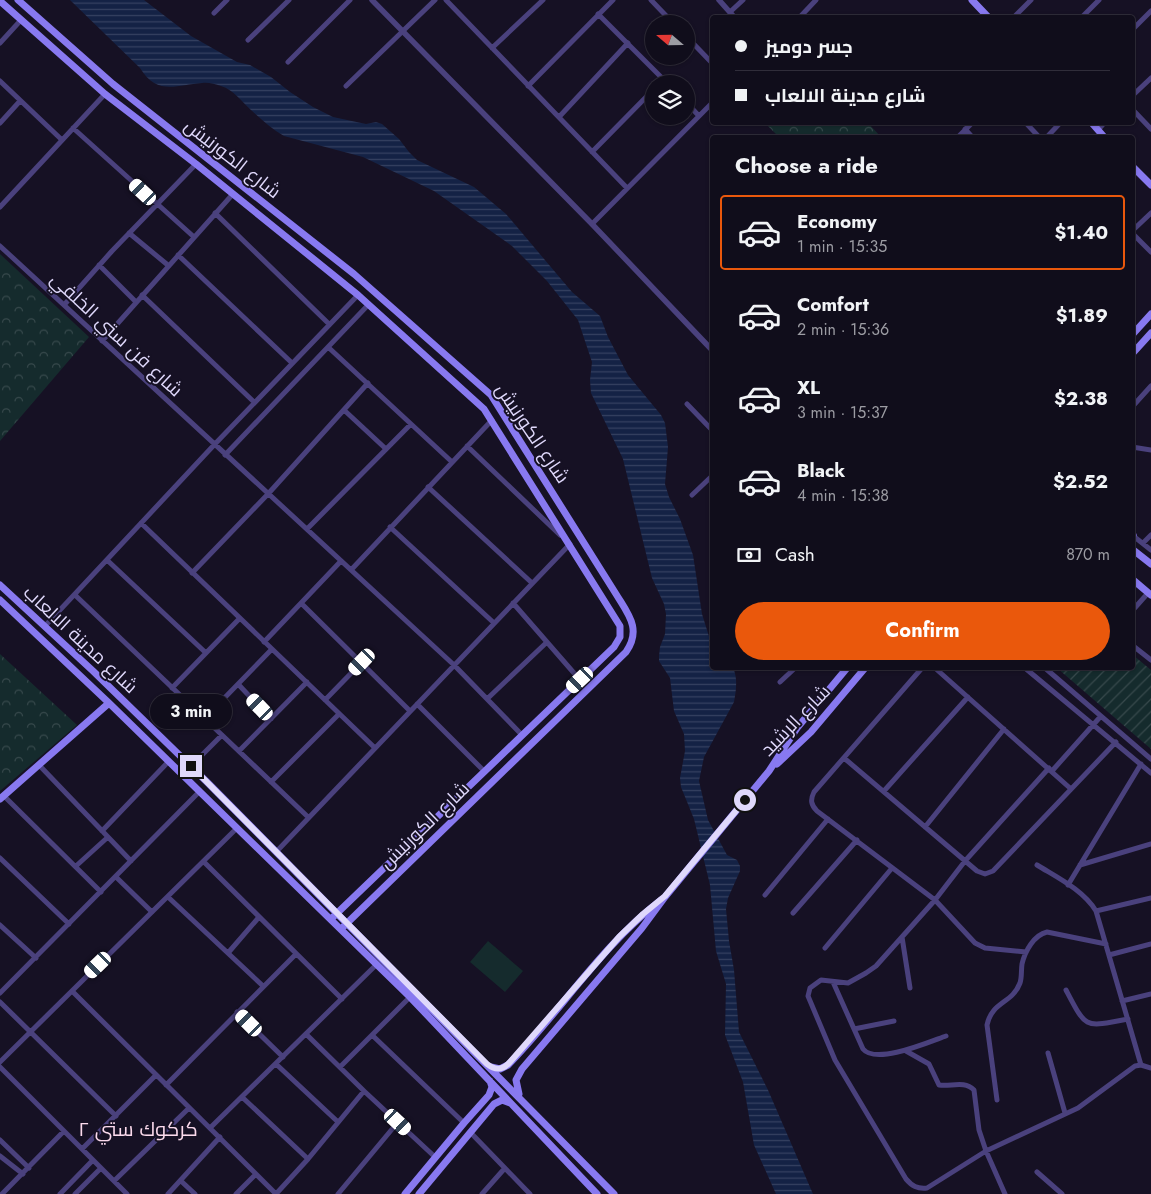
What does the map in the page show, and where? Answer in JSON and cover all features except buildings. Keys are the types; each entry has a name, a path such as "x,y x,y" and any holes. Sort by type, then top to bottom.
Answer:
{"main road":[{"name":"شارع الكورنيش","path":"18,0 112,84 354,274 491,395 630,619 634,631 632,644 626,652 344,926"},
{"path":"972,0 986,15"},
{"name":"شارع الكورنيش","path":"0,1 105,94 196,164 369,304 484,409 570,544 621,630 620,637 614,646 580,680 521,734 331,919"},
{"path":"1093,125 1101,135"},
{"path":"1135,169 1151,185"},
{"path":"284,236 292,225"},
{"path":"1135,333 1151,314"},
{"path":"1135,350 1151,333"},
{"path":"1135,337 1142,342"},
{"path":"451,378 460,367"},
{"path":"1135,551 1151,564"},
{"path":"1135,582 1150,594"},
{"name":"شارع مدينة الالعاب","path":"0,585 150,726 337,913 344,926 377,964 597,1194"},
{"path":"0,601 8,592"},
{"name":"شارع مدينة الالعاب","path":"0,601 110,703 331,919 344,926 487,1064 614,1194"},
{"name":"شارع الرشيد","path":"769,771 797,728 845,670"},
{"name":"شارع الرشيد","path":"769,771 811,732 863,670"},
{"path":"2,798 110,703"},
{"path":"142,735 150,726"},
{"path":"521,1098 516,1084 519,1072 642,928 665,896 688,871 769,771"},
{"path":"450,803 459,814"},
{"path":"487,1064 499,1069 508,1065 619,937 665,896"},
{"path":"405,1194 484,1102 492,1090 492,1084 487,1077"},
{"path":"419,1194 496,1102 502,1100 514,1107"},
{"path":"484,1102 490,1108"}],"street":[{"path":"214,13 227,0"},
{"path":"248,40 289,0"},
{"path":"288,62 350,0"},
{"path":"372,0 592,224 710,348"},
{"path":"346,86 435,0"},
{"path":"446,0 627,188"},
{"path":"492,48 542,0"},
{"path":"528,86 613,0"},
{"path":"651,0 665,15"},
{"path":"719,0 733,15"},
{"path":"730,12 743,0"},
{"path":"801,15 816,0"},
{"path":"1016,15 1031,0"},
{"path":"1084,15 1099,0"},
{"path":"1135,27 1151,11"},
{"path":"598,14 660,75"},
{"path":"0,43 21,20"},
{"path":"558,117 628,43"},
{"path":"695,45 710,61"},
{"path":"1135,93 1151,78"},
{"path":"0,82 62,140"},
{"path":"0,207 105,94"},
{"path":"592,152 645,98"},
{"path":"0,123 20,101"},
{"path":"592,224 710,105"},
{"path":"695,112 699,116"},
{"path":"1135,112 1151,129"},
{"path":"960,135 969,125"},
{"path":"1028,125 1037,135"},
{"path":"1049,135 1058,125"},
{"path":"74,128 194,237"},
{"path":"965,130 970,135"},
{"path":"64,304 196,164"},
{"path":"102,341 232,195"},
{"path":"1135,229 1151,213"},
{"path":"215,214 329,324"},
{"path":"129,233 169,266"},
{"path":"1135,235 1151,252"},
{"name":"شارع فن ستي الخلفي","path":"0,246 454,665 521,734"},
{"path":"178,255 292,363"},
{"path":"99,265 136,302"},
{"path":"142,295 254,402"},
{"path":"45,626 254,402 358,295"},
{"path":"225,455 369,304"},
{"path":"328,347 452,462"},
{"path":"192,573 268,494 368,383"},
{"path":"1135,404 1151,386"},
{"path":"687,404 710,428"},
{"path":"344,410 386,449"},
{"path":"351,570 492,420"},
{"path":"307,529 411,424"},
{"path":"276,851 570,544 467,446"},
{"path":"1135,447 1151,450"},
{"path":"692,495 710,478"},
{"path":"428,487 532,583"},
{"path":"141,524 375,748"},
{"path":"390,527 494,623"},
{"path":"1143,543 1151,535"},
{"path":"1135,537 1151,550"},
{"path":"107,560 206,653"},
{"path":"264,642 341,560"},
{"path":"1135,609 1150,594"},
{"path":"75,595 308,817"},
{"path":"301,603 410,711"},
{"path":"513,603 580,680"},
{"path":"172,688 240,618"},
{"path":"486,699 547,642"},
{"path":"1135,647 1151,660"},
{"path":"204,719 272,649"},
{"path":"325,700 362,662"},
{"path":"780,682 792,670"},
{"path":"920,670 812,797 813,807 935,900 975,943 985,948 1026,952"},
{"path":"937,670 1071,789"},
{"path":"1027,670 1151,773"},
{"path":"1047,670 1151,759"},
{"path":"238,751 307,682"},
{"path":"238,684 271,719"},
{"path":"884,791 968,697"},
{"path":"417,704 484,771"},
{"path":"271,782 339,714"},
{"path":"1100,716 965,861 935,900 902,937 866,973 848,983 821,980 810,988 808,996 835,1060 906,1179 911,1185 919,1188 927,1188 986,1152 1078,1108 1129,1070 1141,1065 1151,1068"},
{"path":"925,827 1004,729"},
{"path":"191,766 222,735"},
{"path":"844,758 981,874 990,873 1116,742"},
{"path":"102,831 169,761"},
{"path":"1068,884 1141,764"},
{"path":"39,765 131,861"},
{"path":"0,993 200,791"},
{"path":"2,798 76,866 101,892"},
{"path":"765,895 828,819"},
{"path":"0,1062 238,828"},
{"path":"76,866 108,837"},
{"path":"793,913 856,840"},
{"path":"1079,865 1151,844"},
{"path":"1,860 69,924"},
{"path":"204,862 342,1000"},
{"path":"1038,865 1090,901 1096,911 1141,1065"},
{"path":"825,948 892,868"},
{"path":"116,877 152,912"},
{"path":"168,897 263,986"},
{"path":"1096,911 1151,898"},
{"path":"228,953 259,917"},
{"path":"0,924 36,958"},
{"path":"997,1100 987,1025 989,1016 993,1009 1015,992 1019,984 1022,963 1026,952 1037,936 1047,932 1106,944"},
{"path":"902,937 910,988"},
{"path":"1109,955 1151,944"},
{"path":"166,1085 296,954"},
{"path":"210,1128 377,964"},
{"path":"833,982 863,1049 868,1053 906,1051 946,1036"},
{"path":"1066,990 1081,1018 1087,1023 1094,1025 1128,1019"},
{"path":"72,991 276,1194 308,1159 364,1091"},
{"path":"1122,1001 1151,994"},
{"path":"340,1067 410,997"},
{"path":"0,1002 116,1116"},
{"path":"237,1012 283,1057"},
{"path":"854,1029 894,1021"},
{"path":"306,1034 435,1157"},
{"path":"372,1035 464,1123"},
{"path":"906,1051 929,1064 939,1085 958,1084 971,1087 974,1094 978,1125 986,1152 1005,1194"},
{"path":"1048,1053 1065,1113"},
{"path":"276,1064 338,1122"},
{"path":"0,1067 127,1194"},
{"path":"82,1149 156,1075"},
{"path":"242,1097 308,1159"},
{"path":"114,1181 189,1108"},
{"path":"338,1194 398,1122"},
{"path":"2,1194 64,1132"},
{"path":"470,1132 530,1194"},
{"path":"168,1194 220,1137"},
{"path":"0,1140 29,1168"},
{"path":"0,1156 22,1174"},
{"path":"60,1194 93,1160"},
{"path":"75,1194 100,1168"},
{"path":"482,1194 505,1168"},
{"path":"1037,1172 1062,1194"},
{"path":"236,1194 256,1174"},
{"path":"181,1181 195,1194"}],"green space":[{"path":"767,125 870,125 879,135 777,135"},
{"path":"0,254 89,337 0,441"},
{"path":"0,654 77,725 0,791"},
{"path":"1135,657 1151,670 1151,749 1059,670 1135,670"},
{"path":"488,941 523,971 505,992 470,962"}],"water":[{"path":"70,0 144,0 191,36 237,62 250,65 271,77 313,107 333,117 366,124 376,122 382,124 399,139 417,160 474,187 506,214 572,292 600,316 608,337 628,375 661,415 665,423 668,447 665,484 693,555 702,614 710,640 710,670 734,670 736,676 734,702 704,757 699,781 708,820 727,855 737,860 740,866 740,871 728,898 726,909 734,970 739,1032 768,1090 813,1194 776,1194 754,1145 743,1082 725,1035 726,984 716,951 710,885 694,819 681,787 680,778 685,751 684,734 674,711 670,678 659,661 660,647 665,634 666,614 664,604 652,578 623,459 591,393 592,362 578,320 547,281 512,246 434,191 363,157 284,136 226,88 212,83 175,87 160,86 146,77 140,68"}],"district":[{"name":"كركوك ستي ٢","path":"138,1129"}],"route":[{"path":"191,766 487,1064 499,1069 504,1068 510,1062 619,937 665,896 688,871 745,800"}]}
